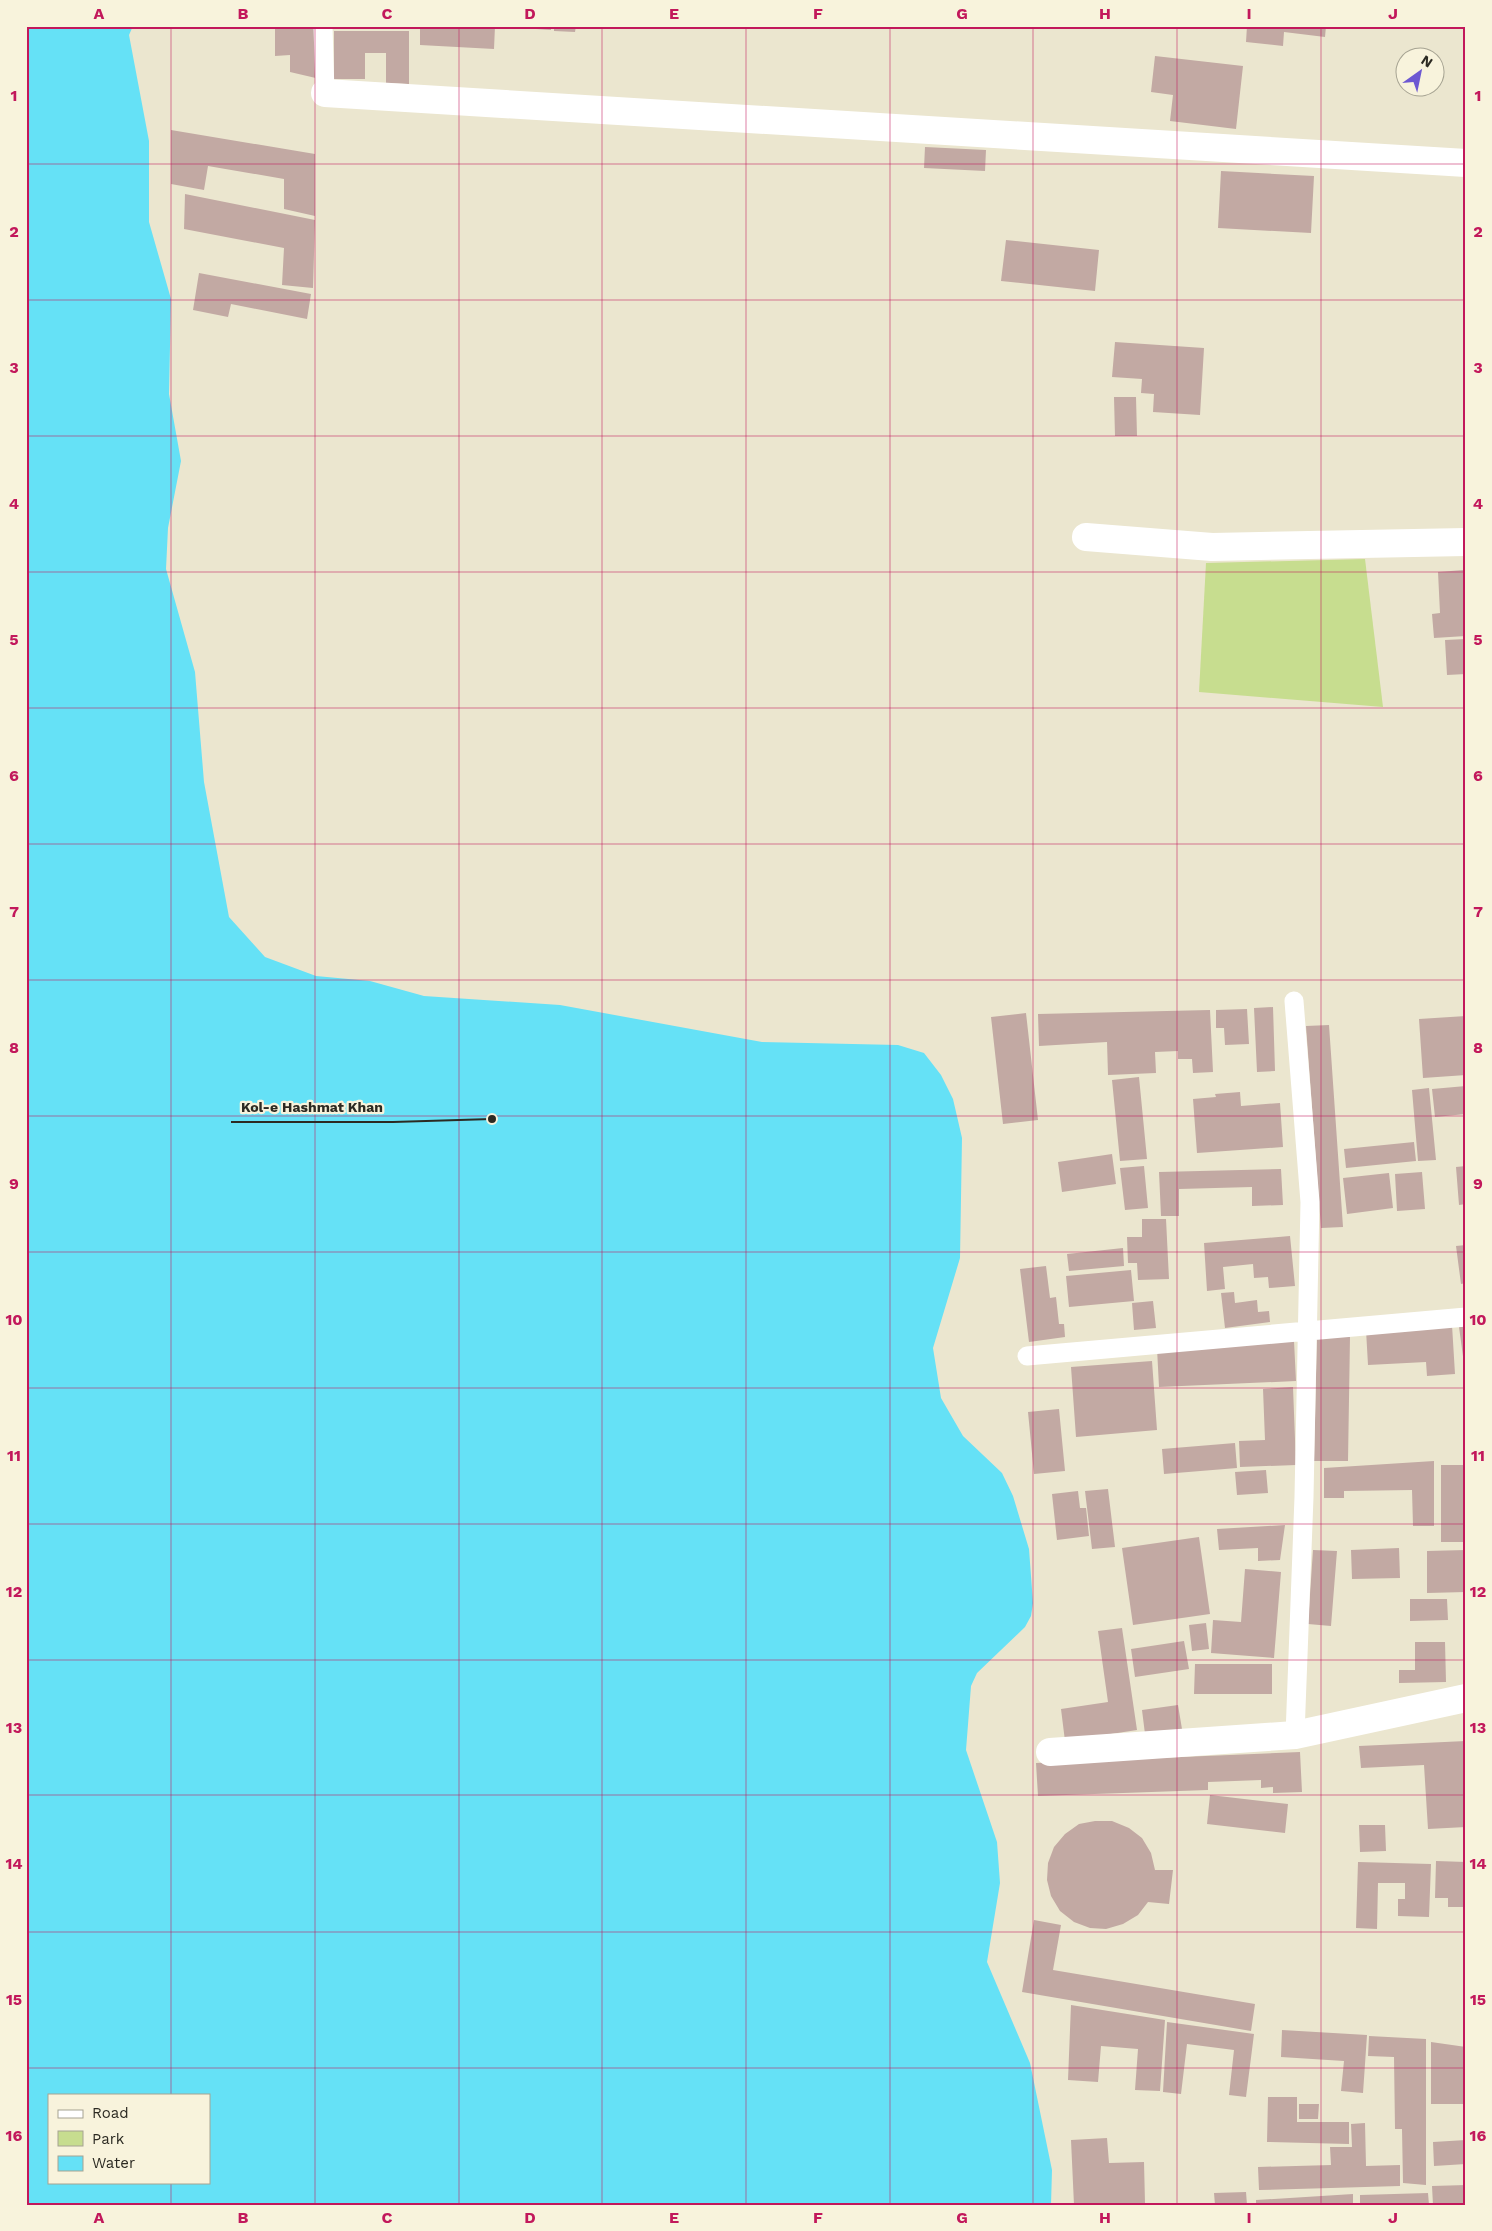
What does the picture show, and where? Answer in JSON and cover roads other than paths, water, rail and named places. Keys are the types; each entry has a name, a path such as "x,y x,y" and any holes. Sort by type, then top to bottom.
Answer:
{"street":[{"path":"325,93 1466,163"},
{"path":"1086,537 1212,547 1466,542"},
{"path":"1050,1752 1295,1735 1466,1698"}],"lane":[{"path":"323,26 325,93"},
{"path":"1294,1001 1310,1202 1304,1497 1295,1735"},
{"path":"1028,1356 1466,1317"}],"water":[{"path":"26,26 133,26 129,35 149,141 149,222 171,299 169,394 181,461 168,528 166,569 195,672 204,782 229,917 265,957 316,976 370,981 424,996 560,1005 762,1042 898,1045 924,1053 941,1075 953,1099 962,1138 960,1258 933,1348 941,1398 963,1436 1002,1473 1013,1496 1029,1549 1033,1603 1031,1616 1025,1627 977,1673 971,1686 966,1750 997,1842 1000,1883 987,1962 1030,2063 1052,2170 1051,2205 26,2205"}],"place":[{"name":"Kol-e Hashmat Khan","path":"492,1119"}]}
